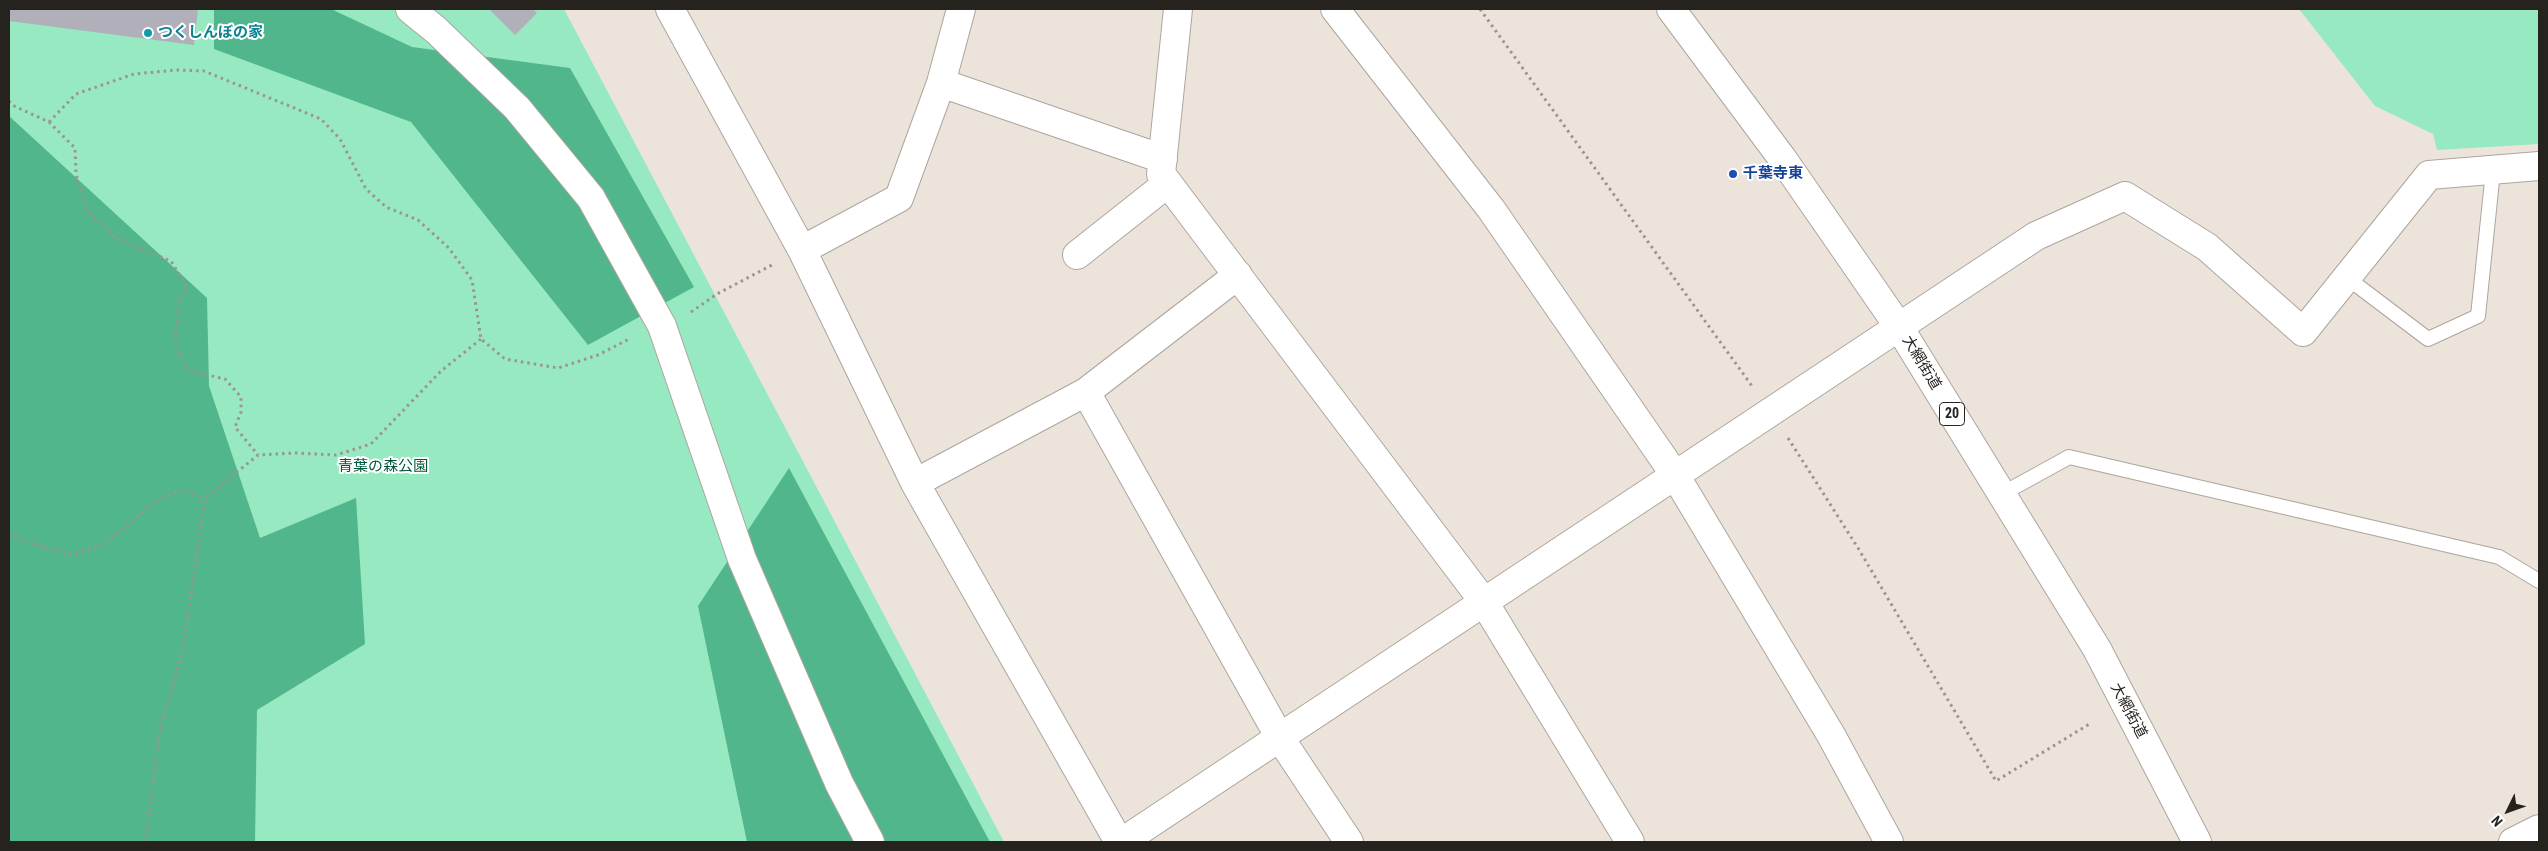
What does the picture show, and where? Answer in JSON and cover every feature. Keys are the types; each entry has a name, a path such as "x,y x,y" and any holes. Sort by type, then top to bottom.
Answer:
{"street":[{"path":"410,9 436,30 517,108 591,198 662,326 742,559 839,783 870,842"},
{"path":"670,9 802,250 915,483 1120,842 1280,738 2036,236 2126,196 2207,247 2303,332 2429,175 2539,166"},
{"path":"802,250 899,198 941,83 961,9"},
{"path":"1077,255 1166,171 1178,9"},
{"path":"1335,9 1491,209 1675,475 1831,735 1889,842"},
{"name":"大網街道","path":"1671,9 1782,158 1899,326 2000,495 2096,650 2197,842"},
{"path":"941,83 1166,171 1238,275 1484,602 1630,842"},
{"path":"915,483 1086,392 1238,275"},
{"path":"1086,392 1280,738 1349,842"},
{"path":"2513,842 2539,829"}],"lane":[{"path":"2346,277 2428,339 2478,316 2493,171"},
{"path":"2000,495 2069,457 2499,557 2539,580"}],"path":[{"path":"49,122 76,94 134,74 176,70 204,71 321,119 340,139 366,189 386,207 418,220 449,248 472,280 482,339 505,359 558,368 598,355 682,318 717,294 802,250"},
{"path":"9,101 12,105 49,122 75,148 76,174 88,212 118,239 171,262 187,286 179,300 175,343 188,370 225,380 241,397 241,412 235,427 258,455"},
{"path":"146,842 159,734 183,649 206,498 258,455 295,453 336,455 371,444 441,371 482,339"},
{"path":"9,532 23,541 72,555 98,546 121,531 154,502 180,490 206,498"}],"green space":[{"name":"青葉の森公園","path":"9,9 564,9 1004,842 9,842"},
{"path":"214,9 331,9 412,47 570,68 694,287 588,345 411,122 214,49"},
{"path":"2299,9 2539,9 2539,144 2437,150 2433,134 2375,106"},
{"path":"9,116 207,298 209,386 260,538 356,498 365,644 257,710 255,842 9,842"},
{"path":"789,468 990,842 747,842 698,606"}],"building":[{"name":"つくしんぼの家","path":"9,9 198,9 194,45 9,21"},
{"path":"489,9 533,9 537,13 515,35"}],"place":[{"name":"つくしんぼの家","path":"148,33"},
{"name":"千葉寺東","path":"1733,174"}]}
